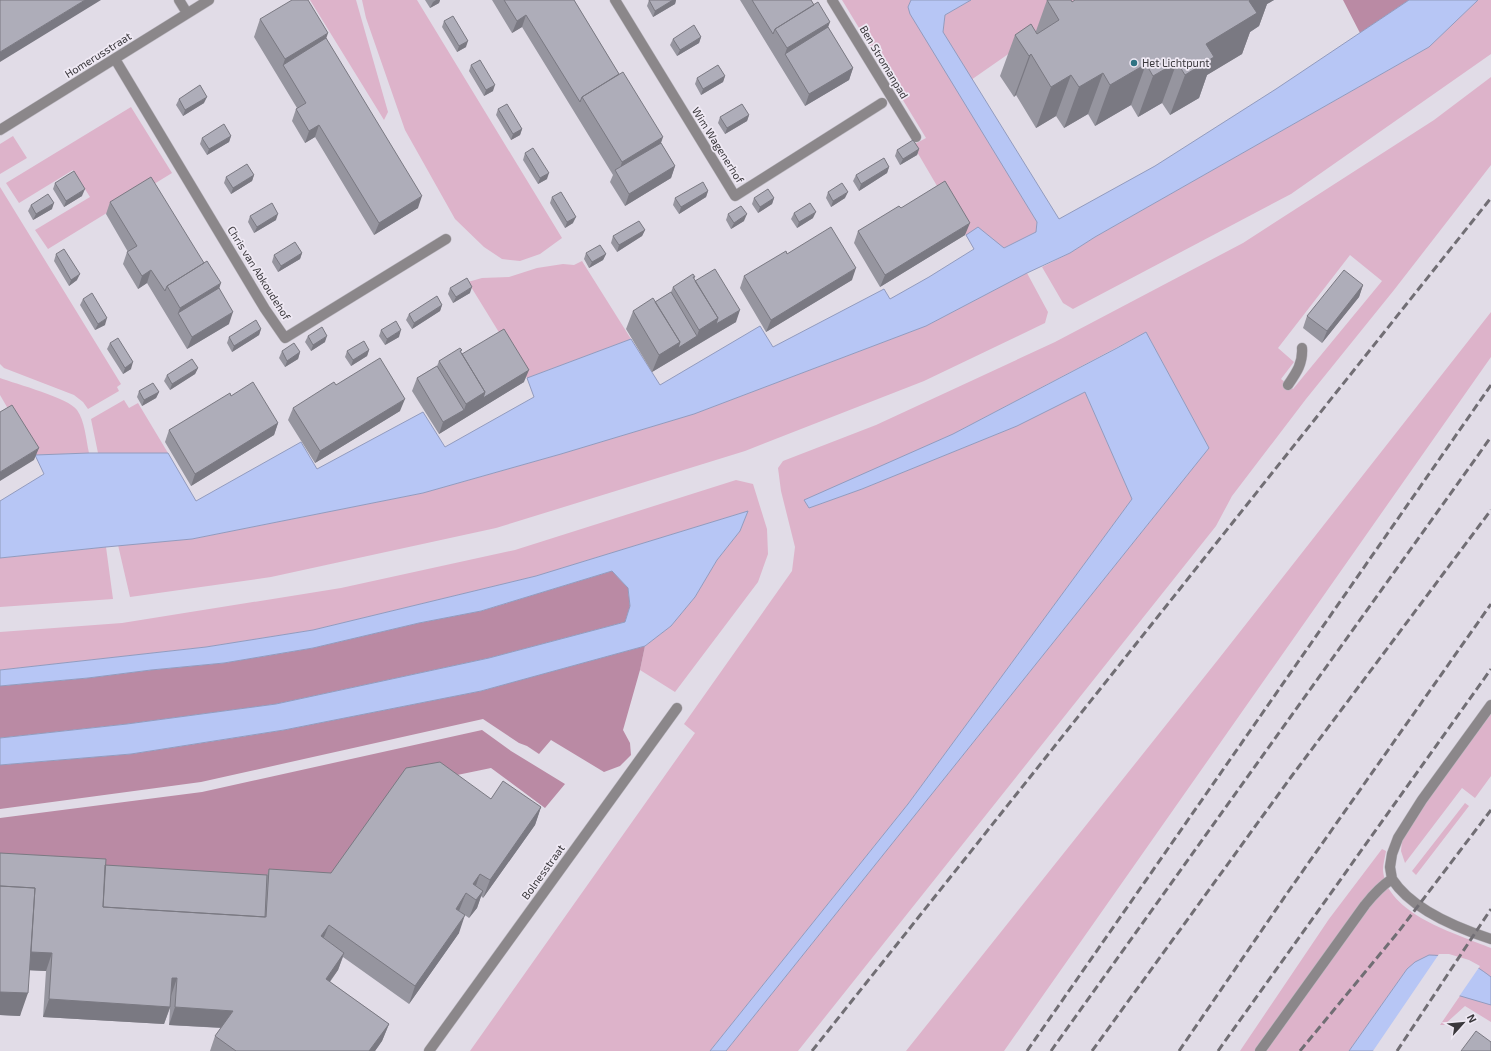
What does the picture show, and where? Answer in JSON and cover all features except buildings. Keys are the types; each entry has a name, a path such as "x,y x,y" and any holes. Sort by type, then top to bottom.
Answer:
{"street":[{"path":"180,0 188,13"},
{"name":"Homerusstraat","path":"0,130 209,0"},
{"name":"Wim Wagenerhof","path":"615,0 735,196 882,103"},
{"name":"Ben Stromanpad","path":"832,0 916,137"},
{"name":"Chris van Abkoudehof","path":"115,59 265,309 285,338 446,239"},
{"path":"1288,385 1302,363 1302,348"},
{"path":"1491,705 1422,800 1398,838 1392,854 1390,867 1392,879 1402,893 1426,912 1491,939"},
{"name":"Bolnesstraat","path":"429,1051 677,708"},
{"path":"1260,1051 1364,905 1375,892 1392,879"}],"shaded area":[{"path":"310,0 356,0 388,112 384,120"},
{"path":"362,0 417,0 562,238 540,254 520,261 502,259 484,247 455,219 405,130 366,18"},
{"path":"842,0 911,0 908,7 1037,222 1036,232 1004,248 974,249 913,145 926,138"},
{"path":"971,0 1077,0 1079,5 971,80 943,32 945,15"},
{"path":"1343,0 1409,0 1360,33"},
{"path":"1478,0 1491,0 1491,54 1291,194 1073,309 1063,303 1042,267 1070,253 1095,237 1429,47"},
{"path":"1491,77 1491,165 1394,290 1306,399 1232,496 1216,526 798,1051 726,1051 1209,448 1146,332 953,434 805,500 809,508 862,489 1017,426 1085,392 1132,499 908,804 710,1051 470,1051 695,733 684,724 792,571 795,547 781,491 778,468 783,461 876,425 1055,342 1243,243 1434,120","holes":["1350,255 1382,281 1293,389 1281,379 1294,362 1278,348"]},
{"path":"131,107 172,173 48,249 35,230 90,197 73,170 19,203 6,183"},
{"path":"13,136 27,158 0,174 0,144"},
{"path":"0,187 121,384 117,387 119,391 88,409 83,402 74,395 4,368 0,364"},
{"path":"582,261 631,339 527,378 468,282 482,278 509,277 537,268 563,264 574,265"},
{"path":"1027,273 1048,312 1045,323 924,381 745,451 496,528 271,577 130,597 118,545 192,539 423,493 561,454 694,414 926,326"},
{"path":"1491,312 1491,357 1004,1051 906,1051 1217,661"},
{"path":"0,378 53,396 72,405 80,414 89,453 35,455 0,395"},
{"path":"124,400 129,408 138,403 168,453 98,453 91,419"},
{"path":"736,480 753,484 767,529 768,554 758,582 675,692 640,670 645,646 671,626 695,597 717,560 740,531 748,511 536,576 313,630 206,647 0,670 0,632 122,623 341,588 515,550"},
{"path":"106,547 113,599 0,607 0,558"},
{"path":"612,571 628,588 630,606 625,622 489,658 276,704 127,724 0,738 0,686 224,663 313,648 419,623 481,611"},
{"path":"645,646 640,670 623,730 630,743 631,755 620,766 604,772 551,740 539,754 527,746 519,743 483,719 201,782 0,809 0,765 131,754 284,730 481,691"},
{"path":"1491,714 1491,776 1475,798 1462,788 1405,863 1401,851 1402,840 1426,801"},
{"path":"482,730 511,751 565,784 545,808 491,768 433,780 325,891 0,871 0,818 202,792"},
{"path":"1465,803 1469,806 1416,875 1412,871"},
{"path":"1382,849 1386,851 1383,870 1387,885 1396,899 1425,920 1443,929 1491,948 1491,1022 1465,1006 1444,1025 1440,1025 1479,968 1407,969 1349,1051 1240,1051 1329,919"}],"water":[{"path":"911,0 971,0 945,15 943,32 1059,219 1155,166 1276,89 1409,0 1478,0 1429,47 1095,237 1070,253 1027,273 926,326 694,414 423,493 192,539 0,558 0,501 44,474 35,455 168,453 196,501 301,442 317,469 423,412 445,447 534,397 527,378 631,339 660,385 760,326 773,347 884,289 890,299 974,249 966,235 978,227 1004,248 1036,232 1037,222 910,14 908,7"},
{"path":"1146,332 1209,448 726,1051 710,1051 908,804 1132,499 1085,392 1017,426 862,489 809,508 804,500 953,434"},
{"path":"748,511 740,531 717,560 695,597 671,626 645,646 481,691 284,730 131,754 0,765 0,738 127,724 276,704 489,658 625,622 630,606 628,588 612,571 481,611 419,623 313,648 224,663 0,686 0,670 206,647 313,630 536,576"},
{"path":"1429,955 1447,956 1462,960 1491,977 1491,1005 1440,990 1432,992 1421,999 1385,1051 1349,1051 1407,969 1415,962"}],"pier":[{"path":"1439,954 1449,954 1469,960 1480,966 1458,998 1440,992 1433,993 1422,1001 1387,1051 1373,1051"}],"railway":[{"path":"812,1051 1491,198"},
{"path":"1027,1051 1491,385"},
{"path":"1051,1051 1491,437"},
{"path":"1092,1051 1291,777 1491,510"},
{"path":"1179,1051 1288,892 1491,604"},
{"path":"1218,1051 1491,669"},
{"path":"1300,1051 1399,931 1491,810"},
{"path":"1397,1051 1491,909"}],"place":[{"name":"Het Lichtpunt","path":"1134,63"}]}
